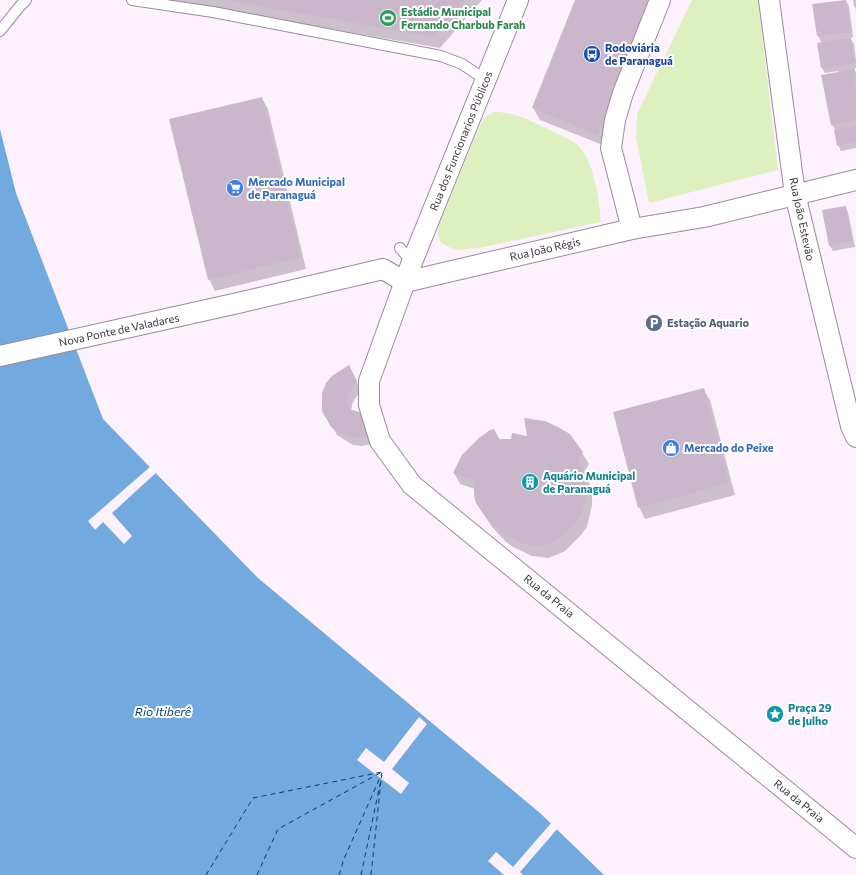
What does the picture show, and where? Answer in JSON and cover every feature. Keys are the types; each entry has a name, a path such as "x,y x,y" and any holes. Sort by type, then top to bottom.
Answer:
{"street":[{"name":"Rua dos Funcionarios Públicos","path":"405,282 406,255 486,80 518,0"},
{"path":"632,229 611,148 615,120 623,93 660,0"},
{"name":"Rua João Estevão","path":"769,0 795,194 851,426 856,435"},
{"name":"Rua João Régis","path":"405,282 632,229 704,217 856,180"},
{"name":"Nova Ponte de Valadares","path":"0,356 382,269 405,282"},
{"name":"Rua da Praia","path":"405,282 369,381 369,405 380,441 412,485 856,848"}],"lane":[{"path":"0,31 26,0"},
{"path":"132,0 213,12 441,56 462,64 486,80"}],"green space":[{"path":"692,0 758,0 778,170 649,203 636,137 637,114"},
{"path":"494,112 508,113 526,119 567,138 581,148 591,167 597,190 601,222 479,248 455,250 441,243 438,234 439,225 481,123 485,117"}],"water":[{"name":"Rio Itiberê","path":"0,129 16,193 103,419 258,578 540,813 604,875 0,875"}],"pier":[{"path":"151,466 157,472 112,513 132,536 124,544 103,522 95,530 88,521"},
{"path":"419,717 427,724 392,769 409,783 401,794 357,760 366,748 384,762"},
{"path":"552,822 558,828 520,872 523,875 504,875 488,861 496,852 513,867"}],"building":[{"name":"Estádio Municipal Fernando Charbub Farah","path":"226,0 465,0 433,37"},
{"name":"Rodoviária de Paranaguá","path":"575,0 653,0 598,135 532,108"},
{"path":"846,0 851,32 817,36 812,4"},
{"path":"851,38 855,63 821,68 817,43"},
{"path":"855,69 856,120 831,125 821,75"},
{"name":"Mercado Municipal de Paranaguá","path":"262,97 301,257 208,280 169,119"},
{"path":"856,126 856,142 837,146 834,130"},
{"path":"846,206 853,241 829,246 822,210"},
{"path":"349,365 357,381 349,393 347,407 363,413 368,436 356,438 340,433 331,427 322,411 322,393 326,383 332,376"},
{"name":"Mercado do Peixe","path":"704,388 729,483 638,508 613,412"},
{"name":"Aquário Municipal de Paranaguá","path":"524,418 545,421 558,427 570,434 583,452 578,460 584,472 586,484 585,502 581,515 558,539 541,546 524,544 505,535 497,529 484,515 476,503 474,496 474,480 453,473 462,455 479,438 490,430 494,429 499,439 511,439 512,433 527,436"}],"ferry route":[{"path":"206,875 253,798 382,772"},
{"path":"257,875 278,829 380,773"},
{"path":"339,875 344,859 382,773"},
{"path":"361,875 382,775"},
{"path":"371,875 381,781"}],"place":[{"name":"Estádio Municipal Fernando Charbub Farah","path":"388,18"},
{"name":"Rodoviária de Paranaguá","path":"592,54"},
{"name":"Mercado Municipal de Paranaguá","path":"235,188"},
{"name":"Estação Aquario","path":"654,323"},
{"name":"Mercado do Peixe","path":"671,448"},
{"name":"Aquário Municipal de Paranaguá","path":"530,482"},
{"name":"Praça 29 de Julho","path":"775,714"}]}
